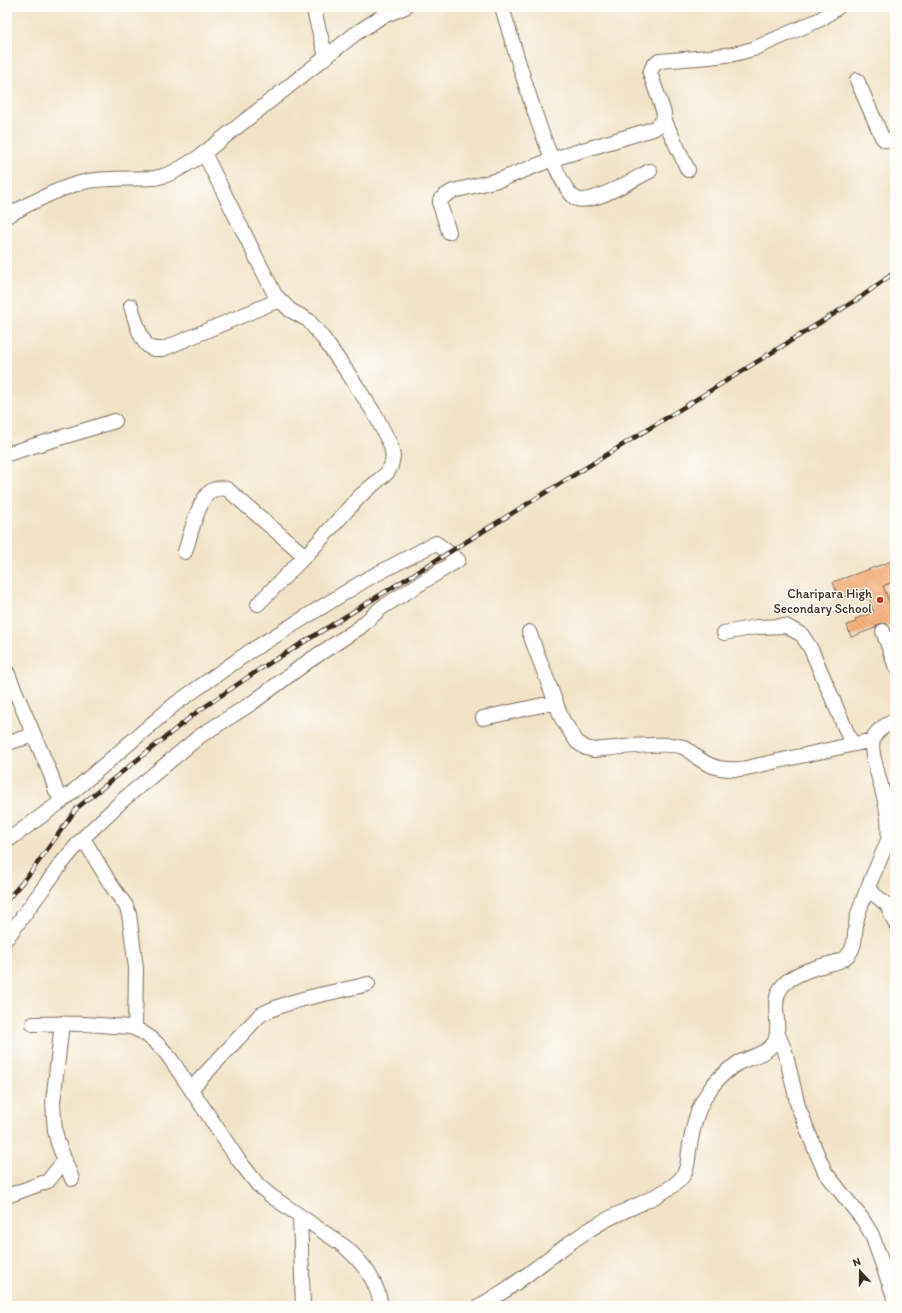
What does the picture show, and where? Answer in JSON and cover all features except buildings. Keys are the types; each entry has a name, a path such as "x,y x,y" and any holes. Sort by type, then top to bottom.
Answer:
{"street":[{"path":"313,7 326,56"},
{"path":"7,216 46,196 94,180 143,179 164,176 175,172 204,153 355,34 381,17 405,7"},
{"path":"502,7 532,104 553,159 566,187 577,199 589,199 601,196 650,171"},
{"path":"688,170 664,119 664,113 650,72 653,66 659,61 734,54 753,49 821,19 838,7"},
{"path":"857,80 882,137 885,140 895,141"},
{"path":"449,232 440,205 440,200 453,191 502,179 553,159 653,129 659,126 664,119"},
{"path":"204,153 270,286 280,300 290,310 308,320 323,338 376,416 391,446 393,457 391,466 387,473 360,496 305,556 258,604"},
{"path":"131,306 144,341 148,347 155,350 163,349 280,300"},
{"path":"7,454 115,420"},
{"path":"185,552 199,509 205,497 212,490 220,488 227,489 305,556"},
{"path":"7,841 62,801 175,704 248,652 367,579 436,543 458,560 381,608 359,628 310,660 252,703 200,736 124,799 83,838 61,864 7,938"},
{"path":"724,632 757,627 786,626 802,635 811,650 852,744"},
{"path":"883,631 895,664"},
{"path":"529,632 562,719 577,742 586,748 594,750 668,745 683,747 706,764 719,769 742,769 873,740"},
{"path":"7,672 56,790 62,801"},
{"path":"483,718 556,702"},
{"path":"478,1306 522,1278 593,1227 656,1196 681,1178 684,1174 687,1162 696,1114 711,1087 738,1064 771,1047 775,1040 777,1032 776,1000 781,987 806,971 840,962 851,951 854,944 857,918 888,840 891,812 873,755 873,740 877,733 895,720"},
{"path":"7,744 34,735"},
{"path":"83,838 126,906 129,914 136,968 135,1028"},
{"path":"868,889 887,905 895,922"},
{"path":"191,1089 260,1015 274,1008 293,1002 368,984"},
{"path":"62,1023 54,1102 54,1118 55,1131 72,1179"},
{"path":"33,1024 82,1023 135,1028 153,1039 163,1049 237,1158 258,1185 271,1196 344,1246 363,1264 371,1276 379,1293 381,1306"},
{"path":"777,1032 784,1051 798,1106 815,1149 825,1172 863,1220 872,1235 893,1294 895,1306"},
{"path":"7,1196 48,1181 65,1160"},
{"path":"300,1216 303,1306"}],"railway":[{"path":"7,900 31,872 77,808 197,712 260,669 861,297 895,272"}],"place":[{"name":"Charipara High Secondary School","path":"880,600"}]}
